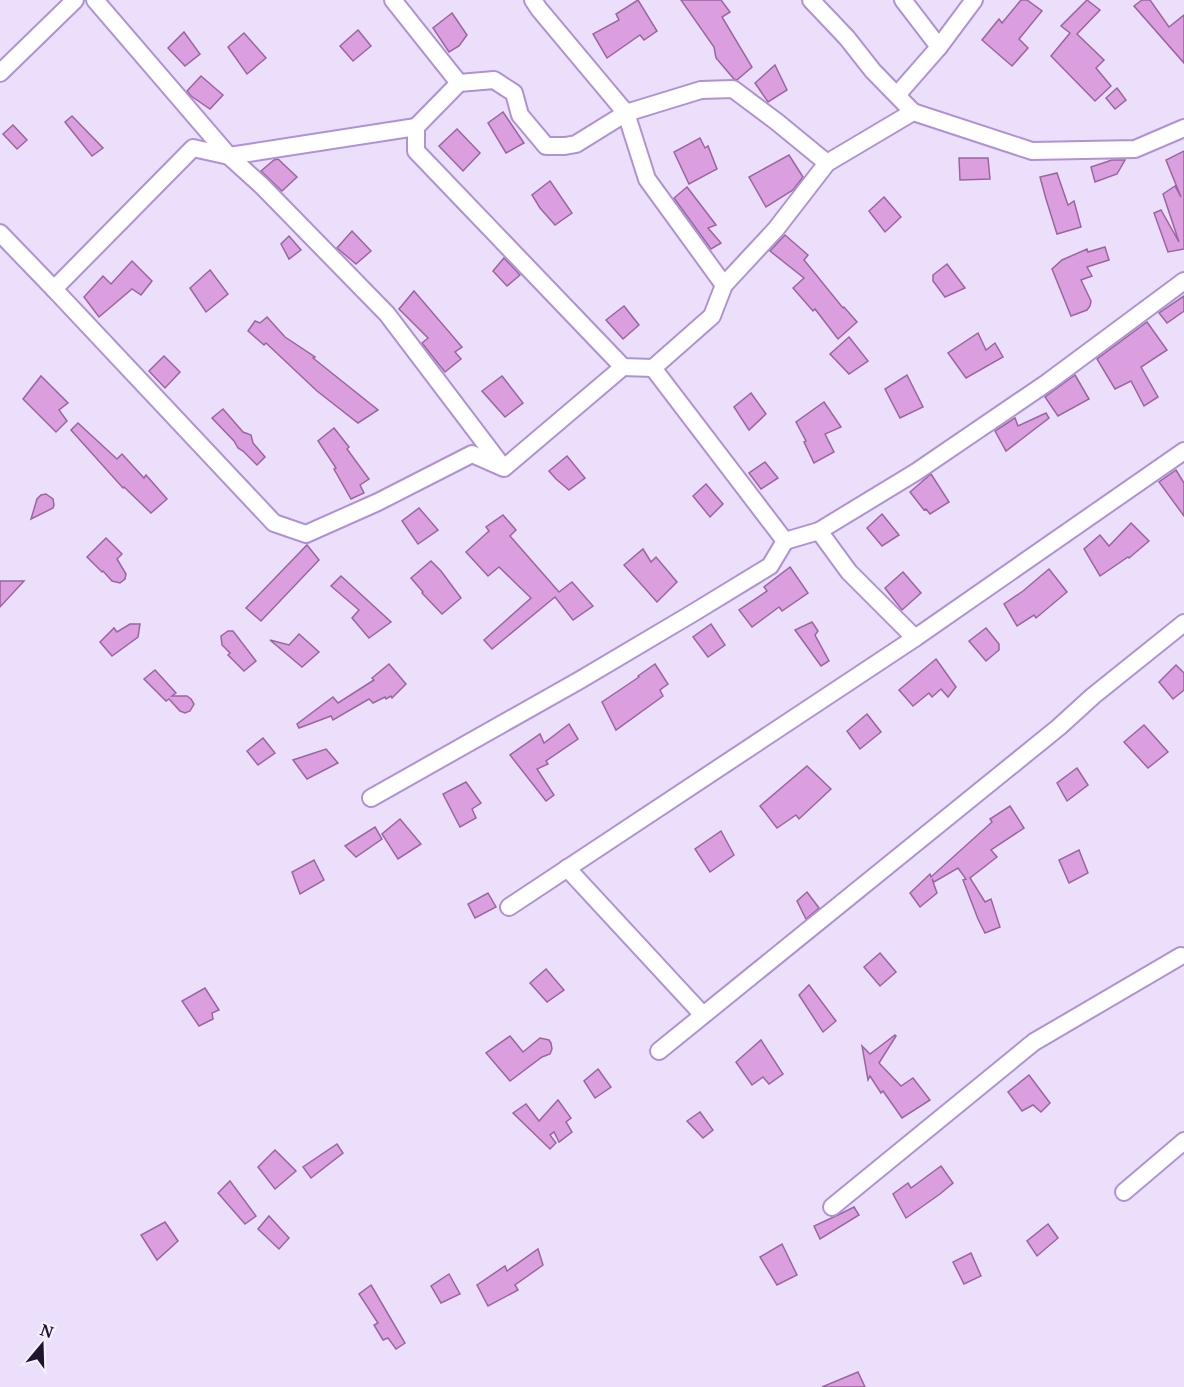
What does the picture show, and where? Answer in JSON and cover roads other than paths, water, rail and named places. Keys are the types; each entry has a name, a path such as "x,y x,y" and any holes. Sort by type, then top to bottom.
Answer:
{"street":[{"path":"0,73 75,0"},
{"path":"95,0 229,156 262,186 387,314 504,468"},
{"path":"393,0 459,83"},
{"path":"533,0 626,113 647,179 724,285"},
{"path":"811,0 847,38 873,71 913,112 1032,151 1135,149 1184,128"},
{"path":"903,0 939,46"},
{"path":"897,95 974,0"},
{"path":"54,289 192,148 229,156 416,127 459,83 494,80 514,93 520,115 546,146 576,144 626,113 701,90 734,89 828,164"},
{"path":"504,468 623,367 653,368 712,316 724,285 776,229 828,164 913,112"},
{"path":"416,127 416,151 623,367"},
{"path":"0,233 274,523 306,534 378,502 472,454 504,468"},
{"path":"371,798 580,680 770,566 785,541 819,531 916,472 1048,382 1184,281"},
{"path":"653,368 785,541"},
{"path":"509,907 915,638 1184,451"},
{"path":"819,531 849,572 915,638"},
{"path":"659,1051 1184,623"},
{"path":"567,868 703,1015"},
{"path":"832,1207 1034,1042 1183,958"},
{"path":"1124,1192 1184,1141"}]}
